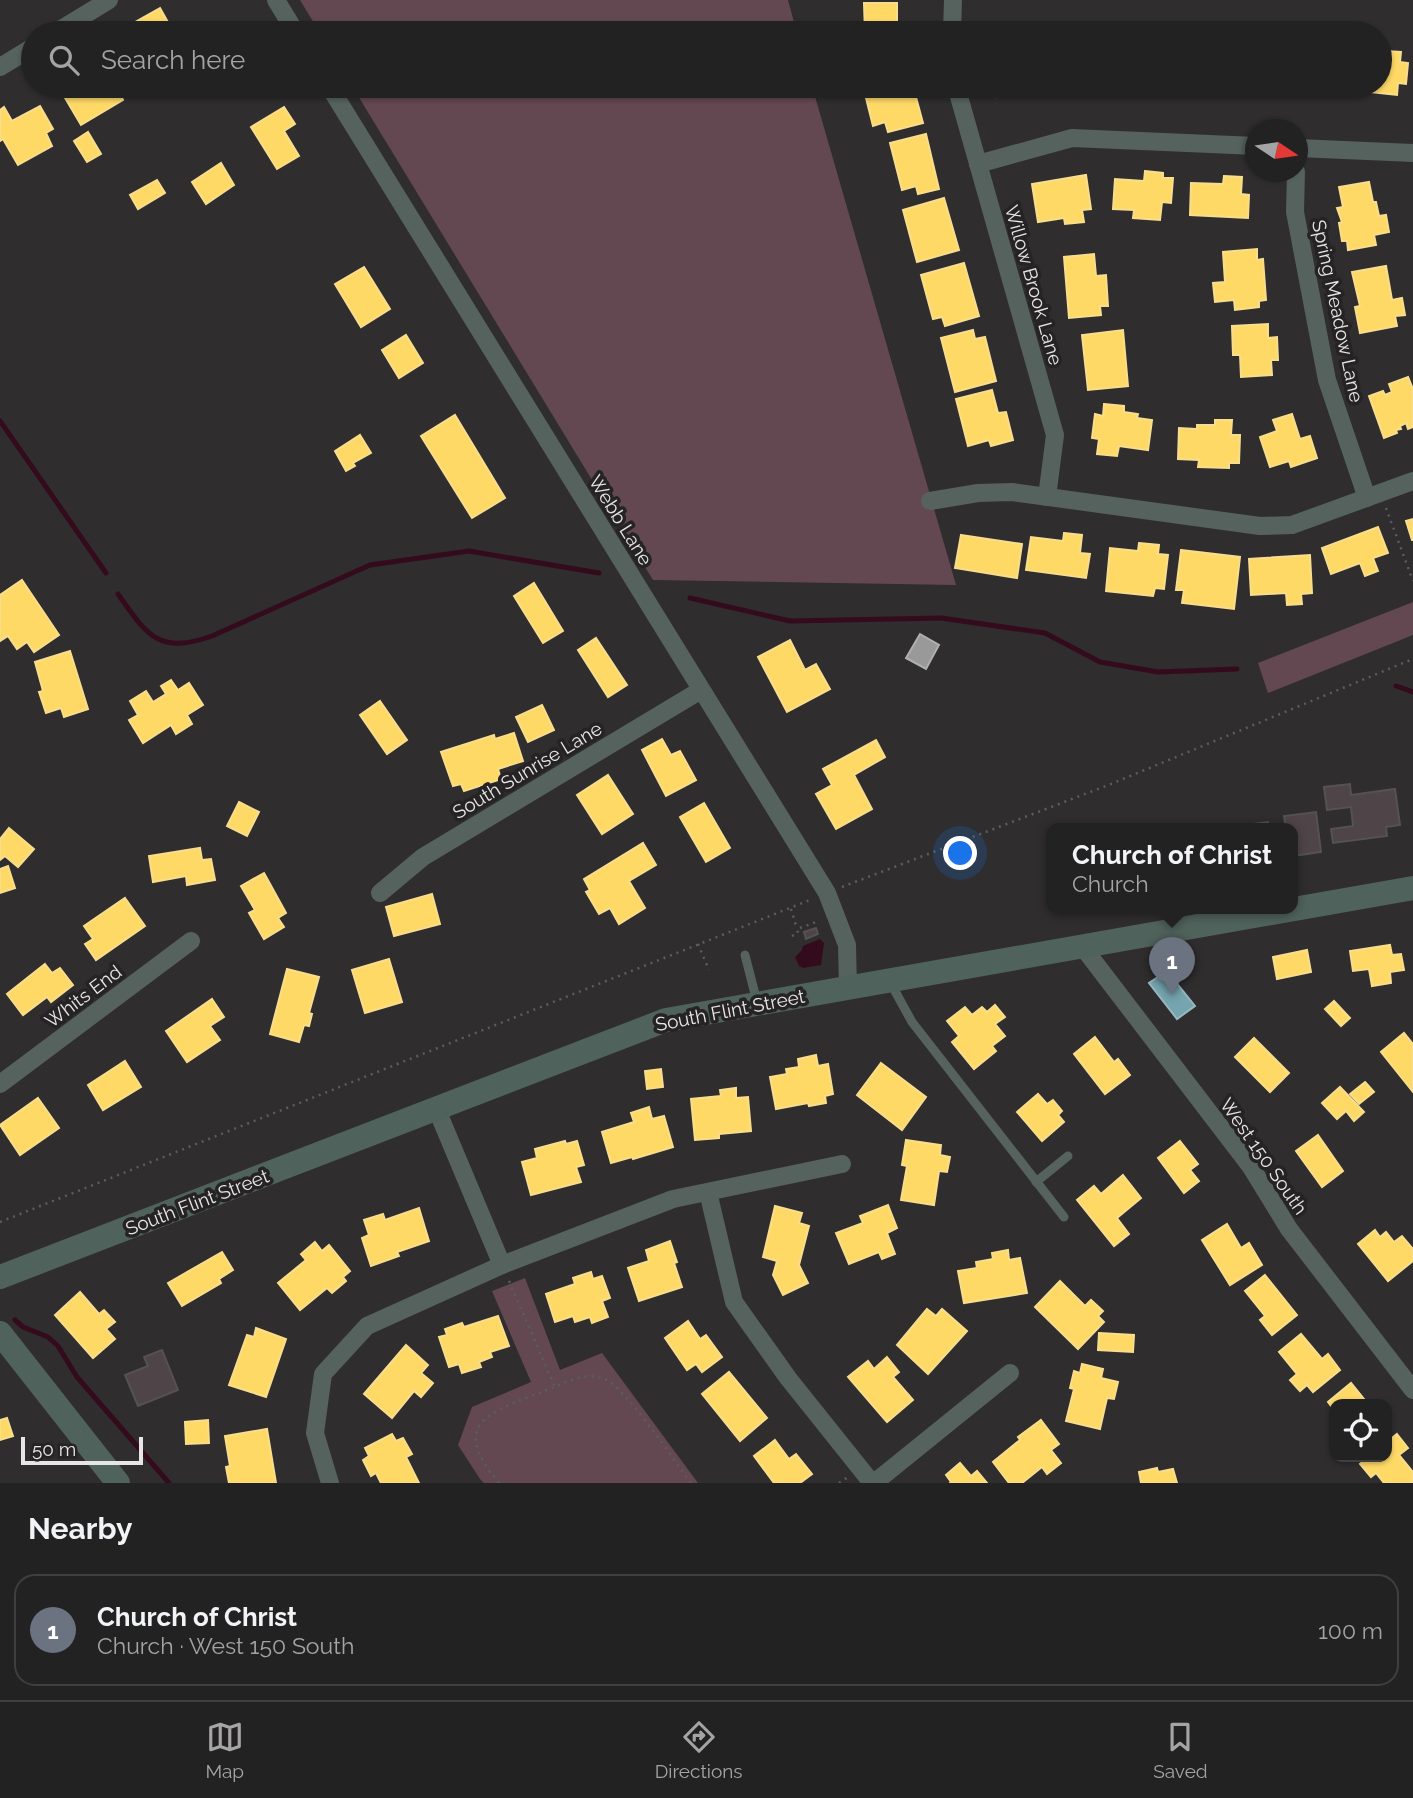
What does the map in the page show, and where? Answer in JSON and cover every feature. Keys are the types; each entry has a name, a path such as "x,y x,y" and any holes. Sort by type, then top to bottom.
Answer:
{"main road":[{"name":"South Flint Street","path":"1298,908 1413,888"},
{"name":"South Flint Street","path":"0,1277 666,1020 1265,914"},
{"path":"0,1333 118,1483"}],"street":[{"path":"74,21 108,0"},
{"path":"276,0 289,21"},
{"path":"952,21 953,0"},
{"path":"0,68 21,55"},
{"name":"Webb Lane","path":"336,98 827,893 847,946 848,987"},
{"name":"Willow Brook Lane","path":"959,98 1055,435 1047,497"},
{"path":"978,164 1072,138 1245,146"},
{"path":"1308,148 1413,153"},
{"name":"Spring Meadow Lane","path":"1296,182 1295,212 1327,380 1376,500"},
{"path":"930,501 1000,492 1260,526 1292,525 1376,500 1413,481"},
{"name":"South Sunrise Lane","path":"380,893 423,857 701,690"},
{"name":"Whits End","path":"0,1084 191,941"},
{"name":"West 150 South","path":"1082,946 1251,1167 1289,1229 1413,1390"},
{"path":"437,1110 502,1265"},
{"path":"330,1483 315,1433 323,1374 367,1326 502,1265 673,1199 842,1164"},
{"path":"708,1192 734,1302 788,1378 873,1483 1010,1373"}],"lane":[{"path":"745,955 757,1003"},
{"path":"889,980 912,1021 1064,1217"},
{"path":"1036,1182 1068,1156"}],"path":[{"path":"1376,500 1413,580"},
{"path":"0,1222 790,907 1106,786 1413,659"},
{"path":"790,907 799,933 792,936"},
{"path":"797,929 819,921"},
{"path":"698,944 709,970"},
{"path":"502,1265 555,1387"},
{"path":"499,1483 482,1463 476,1445 477,1428 488,1416 579,1377 604,1378 623,1392 691,1483"}],"shaded area":[{"path":"300,0 788,0 794,21 313,21"},
{"path":"359,98 815,98 956,585 653,580"},
{"path":"1413,602 1413,635 1268,693 1258,663"},
{"path":"820,939 824,943 821,965 803,968 799,966 795,957 803,946"},
{"path":"525,1278 560,1370 602,1353 698,1483 484,1483 480,1479 458,1445 472,1407 531,1382 492,1291"}],"building: Homes":[{"path":"864,3 897,3 897,21 865,21"},
{"path":"160,8 167,21 137,21"},
{"path":"1392,51 1401,52 1400,62 1408,63 1406,84 1398,83 1397,95 1392,94"},
{"path":"65,98 122,98 123,100 81,125"},
{"path":"866,98 916,98 923,123 888,132 885,122 873,126"},
{"path":"40,106 53,129 46,133 52,146 18,165 3,139 0,141 0,110 4,107 12,121"},
{"path":"284,107 295,124 284,131 299,156 277,169 251,127"},
{"path":"88,132 101,154 87,162 74,141"},
{"path":"926,134 939,189 918,194 916,186 902,190 890,143"},
{"path":"221,163 234,185 206,204 192,182"},
{"path":"1145,171 1163,173 1163,178 1173,178 1171,203 1162,202 1160,220 1133,218 1134,210 1113,209 1115,179 1144,181"},
{"path":"1086,175 1091,209 1082,210 1084,222 1065,224 1064,218 1038,222 1032,184"},
{"path":"1224,176 1242,177 1241,194 1249,195 1248,218 1190,215 1191,183 1223,184"},
{"path":"157,180 165,193 138,209 130,195"},
{"path":"1369,182 1373,202 1376,202 1379,216 1386,215 1389,232 1374,235 1376,245 1348,250 1347,241 1342,241 1339,223 1342,222 1337,208 1343,207 1339,187"},
{"path":"944,198 959,250 917,262 903,210"},
{"path":"1257,249 1257,260 1263,259 1266,300 1259,301 1259,307 1235,310 1234,300 1215,302 1213,283 1225,282 1223,252"},
{"path":"1094,254 1096,276 1106,275 1108,306 1100,306 1101,315 1069,318 1064,257"},
{"path":"964,263 979,316 945,326 942,317 933,319 921,275"},
{"path":"1386,266 1392,300 1402,298 1405,315 1395,316 1397,326 1360,333 1355,307 1360,306 1352,272"},
{"path":"364,267 390,309 361,327 335,284"},
{"path":"1268,324 1268,338 1277,337 1278,360 1271,360 1272,375 1241,377 1240,355 1233,355 1232,326"},
{"path":"973,330 975,339 985,337 996,381 955,392 941,338"},
{"path":"1123,330 1128,386 1088,390 1082,335"},
{"path":"406,335 423,363 399,378 382,350"},
{"path":"1408,377 1413,389 1413,427 1408,429 1406,423 1396,430 1397,433 1384,438 1369,396 1383,391 1385,395 1392,392 1389,384"},
{"path":"992,390 998,413 1006,412 1013,440 991,446 989,440 968,446 956,399"},
{"path":"1104,404 1124,406 1124,412 1138,414 1137,418 1152,420 1148,450 1119,446 1117,456 1097,454 1099,439 1092,438 1095,414 1103,416"},
{"path":"1292,414 1300,439 1310,436 1317,458 1291,467 1289,461 1270,467 1260,437 1277,431 1273,420"},
{"path":"455,415 505,498 472,518 421,436"},
{"path":"1215,420 1232,420 1231,435 1240,435 1239,463 1229,463 1229,468 1198,467 1199,460 1178,459 1179,428 1197,429 1197,425 1215,425"},
{"path":"360,435 371,453 353,463 355,466 346,471 335,451"},
{"path":"1413,519 1413,540 1412,540 1406,521"},
{"path":"1378,527 1388,553 1373,558 1378,571 1365,576 1360,563 1331,574 1322,548"},
{"path":"1064,533 1082,535 1080,553 1090,554 1086,578 1026,570 1031,537 1063,541"},
{"path":"961,535 1022,544 1017,578 955,568"},
{"path":"1139,543 1159,545 1158,554 1168,555 1164,589 1155,588 1153,596 1106,591 1110,548 1138,551"},
{"path":"1181,550 1240,557 1234,609 1182,603 1184,590 1176,590"},
{"path":"1310,555 1312,593 1301,594 1302,604 1287,605 1286,593 1251,595 1249,559"},
{"path":"22,580 59,635 34,652 27,642 17,649 8,636 0,641 0,595"},
{"path":"534,583 563,631 543,643 514,596"},
{"path":"596,638 627,685 608,697 578,650"},
{"path":"790,640 805,670 816,664 830,689 787,712 758,657"},
{"path":"70,651 88,709 64,717 61,708 46,713 39,692 43,691 35,662"},
{"path":"171,680 178,690 189,683 203,705 187,715 192,724 176,734 171,725 143,743 129,720 138,715 130,701 146,691 153,702 166,694 161,686"},
{"path":"380,701 407,740 387,754 360,715"},
{"path":"542,705 554,730 528,742 516,717"},
{"path":"514,733 523,761 498,769 501,779 464,791 461,784 453,786 441,752 494,735 495,739"},
{"path":"662,739 671,755 680,751 696,780 666,796 642,750"},
{"path":"876,740 885,757 854,775 872,809 836,829 816,794 832,785 823,769"},
{"path":"608,775 633,814 602,834 577,795"},
{"path":"239,802 259,812 247,836 227,826"},
{"path":"704,803 730,848 706,862 680,817"},
{"path":"9,828 34,849 18,867 5,856 0,860 0,839"},
{"path":"643,843 656,865 629,881 645,908 619,924 610,908 599,914 586,892 590,890 584,879"},
{"path":"200,848 202,860 211,859 215,880 187,885 186,876 153,882 149,856"},
{"path":"8,866 15,888 0,893 0,869"},
{"path":"264,873 286,913 278,918 284,927 264,939 249,913 255,910 241,886"},
{"path":"432,894 440,924 394,936 386,907"},
{"path":"125,898 145,926 96,960 85,944 93,939 84,926"},
{"path":"1390,945 1392,955 1401,954 1404,970 1390,972 1391,983 1372,986 1369,969 1353,971 1350,951"},
{"path":"1307,950 1311,972 1277,979 1273,957"},
{"path":"389,959 402,1002 365,1013 352,970"},
{"path":"45,964 52,973 60,968 73,985 51,1002 47,997 23,1015 7,994"},
{"path":"287,969 319,977 309,1013 312,1014 309,1026 304,1025 299,1042 270,1034"},
{"path":"212,999 224,1017 210,1026 220,1040 187,1062 166,1031"},
{"path":"1334,1001 1350,1018 1341,1026 1325,1009"},
{"path":"995,1005 1005,1017 995,1024 1005,1036 992,1046 996,1051 974,1069 952,1042 959,1036 947,1021 965,1007 972,1015 982,1007 987,1012"},
{"path":"1404,1033 1413,1044 1413,1092 1381,1052"},
{"path":"1095,1037 1114,1062 1118,1059 1130,1075 1105,1094 1074,1054"},
{"path":"1254,1038 1289,1073 1270,1092 1235,1057"},
{"path":"816,1055 818,1066 828,1064 833,1094 825,1096 826,1103 809,1106 808,1103 776,1109 770,1077 787,1074 786,1069 799,1067 798,1059"},
{"path":"125,1061 141,1087 103,1110 88,1085"},
{"path":"881,1063 926,1097 902,1130 857,1095"},
{"path":"661,1069 663,1087 647,1089 645,1071"},
{"path":"1365,1082 1374,1092 1359,1104 1350,1094"},
{"path":"1340,1087 1364,1112 1354,1121 1346,1111 1337,1119 1322,1103"},
{"path":"736,1088 736,1098 748,1097 751,1131 719,1134 719,1138 695,1140 691,1099 721,1096 720,1090"},
{"path":"1038,1094 1047,1104 1053,1100 1062,1111 1058,1115 1064,1122 1042,1141 1017,1112"},
{"path":"38,1098 59,1128 20,1155 0,1125"},
{"path":"649,1107 652,1119 664,1116 673,1147 611,1163 602,1132 634,1122 631,1113"},
{"path":"1318,1135 1343,1171 1322,1187 1296,1151"},
{"path":"906,1140 941,1145 940,1155 950,1157 947,1172 939,1171 934,1205 901,1200 907,1166 902,1165"},
{"path":"565,1141 566,1144 577,1141 584,1165 576,1167 581,1182 531,1195 522,1162 537,1158 535,1149"},
{"path":"1180,1141 1198,1164 1190,1170 1199,1181 1184,1193 1158,1158"},
{"path":"1123,1175 1141,1198 1117,1218 1129,1234 1114,1246 1077,1200 1094,1186 1101,1194"},
{"path":"888,1205 897,1228 887,1233 895,1254 882,1259 879,1252 849,1264 836,1233 863,1223 860,1216"},
{"path":"775,1206 802,1213 799,1223 809,1226 799,1265 808,1283 783,1295 773,1275 777,1261 763,1257"},
{"path":"419,1208 429,1241 397,1252 399,1256 371,1266 362,1238 369,1235 364,1220 383,1214 385,1220"},
{"path":"1227,1224 1241,1248 1249,1243 1262,1265 1230,1285 1202,1240"},
{"path":"1375,1230 1380,1237 1386,1232 1394,1242 1402,1236 1413,1249 1413,1261 1388,1281 1358,1244"},
{"path":"670,1241 682,1287 639,1301 628,1268 649,1261 646,1250"},
{"path":"315,1242 322,1251 329,1245 350,1271 343,1277 346,1281 332,1293 327,1288 300,1310 278,1283 306,1260 301,1254"},
{"path":"1008,1250 1009,1260 1020,1258 1027,1293 964,1303 958,1271 977,1268 976,1262 993,1259 992,1253"},
{"path":"222,1252 233,1270 219,1279 221,1283 182,1306 168,1283"},
{"path":"591,1272 593,1279 602,1276 610,1298 602,1301 608,1317 592,1323 590,1317 575,1322 573,1316 555,1322 546,1294 575,1284 573,1278"},
{"path":"1265,1275 1297,1315 1272,1335 1260,1320 1265,1316 1245,1291"},
{"path":"1060,1281 1085,1306 1091,1300 1103,1311 1098,1316 1104,1322 1078,1349 1035,1307"},
{"path":"80,1292 99,1314 104,1310 115,1322 106,1329 115,1339 93,1358 55,1315"},
{"path":"927,1309 936,1316 942,1309 967,1331 928,1374 897,1345"},
{"path":"498,1316 509,1346 490,1352 492,1357 479,1362 481,1367 462,1373 459,1364 449,1367 439,1337 447,1335 445,1329 462,1323 464,1327"},
{"path":"688,1321 700,1339 706,1335 722,1357 702,1372 696,1364 687,1370 665,1338"},
{"path":"256,1328 286,1339 266,1397 229,1385 247,1335 254,1337"},
{"path":"1099,1333 1134,1335 1133,1352 1098,1350"},
{"path":"1301,1334 1322,1359 1328,1354 1340,1370 1313,1392 1307,1385 1300,1391 1290,1380 1297,1374 1279,1352"},
{"path":"406,1345 428,1365 421,1373 433,1383 421,1397 414,1391 392,1418 364,1394"},
{"path":"887,1357 899,1372 893,1377 913,1400 887,1422 848,1377 868,1361 874,1369"},
{"path":"1082,1364 1103,1369 1101,1378 1118,1382 1114,1399 1107,1398 1100,1429 1066,1421 1074,1389 1070,1388 1074,1371 1080,1373"},
{"path":"729,1372 767,1418 740,1441 702,1394"},
{"path":"1351,1383 1364,1399 1332,1399"},
{"path":"7,1418 13,1436 0,1440 0,1420"},
{"path":"208,1420 209,1443 186,1444 185,1422"},
{"path":"1041,1420 1059,1444 1051,1450 1061,1463 1047,1474 1042,1467 1022,1483 1009,1483 993,1462 1020,1440 1018,1437"},
{"path":"267,1429 276,1483 229,1483 226,1467 230,1466 225,1436"},
{"path":"392,1434 396,1441 403,1438 412,1454 406,1457 419,1483 381,1483 376,1473 371,1476 363,1460 369,1456 365,1448"},
{"path":"1397,1434 1408,1448 1399,1455 1413,1472 1413,1483 1384,1483 1376,1473 1371,1477 1360,1464 1392,1462 1392,1438"},
{"path":"775,1440 789,1459 796,1454 812,1474 800,1483 774,1483 754,1456"},
{"path":"960,1463 971,1476 977,1471 987,1483 950,1483 946,1475"},
{"path":"1157,1468 1158,1472 1173,1469 1177,1483 1141,1483 1139,1472"}],"building: Public":[{"path":"1167,971 1195,1006 1177,1019 1149,983"}],"building: Industry":[{"path":"920,634 939,645 926,669 906,658"}],"building: Other":[{"path":"1350,784 1351,795 1395,789 1400,825 1386,827 1387,836 1333,843 1331,829 1353,826 1351,807 1327,810 1324,787"},
{"path":"1316,812 1321,852 1298,855 1298,823 1285,823 1284,816"},
{"path":"816,928 818,934 806,939 804,932"},
{"path":"162,1350 178,1390 138,1406 125,1375 148,1366 144,1357"}],"waterway":[{"path":"0,421 106,573"},
{"path":"118,594 146,630 166,642 179,643 212,636 370,565 469,551 599,573"},
{"path":"690,598 790,621 941,618 1045,633 1100,662 1158,672 1237,669"},
{"path":"1396,686 1413,692"},
{"path":"15,1320 23,1327 48,1337 58,1346 77,1377 169,1483"}],"place":[{"name":"Church of Christ","path":"1172,995"}]}
